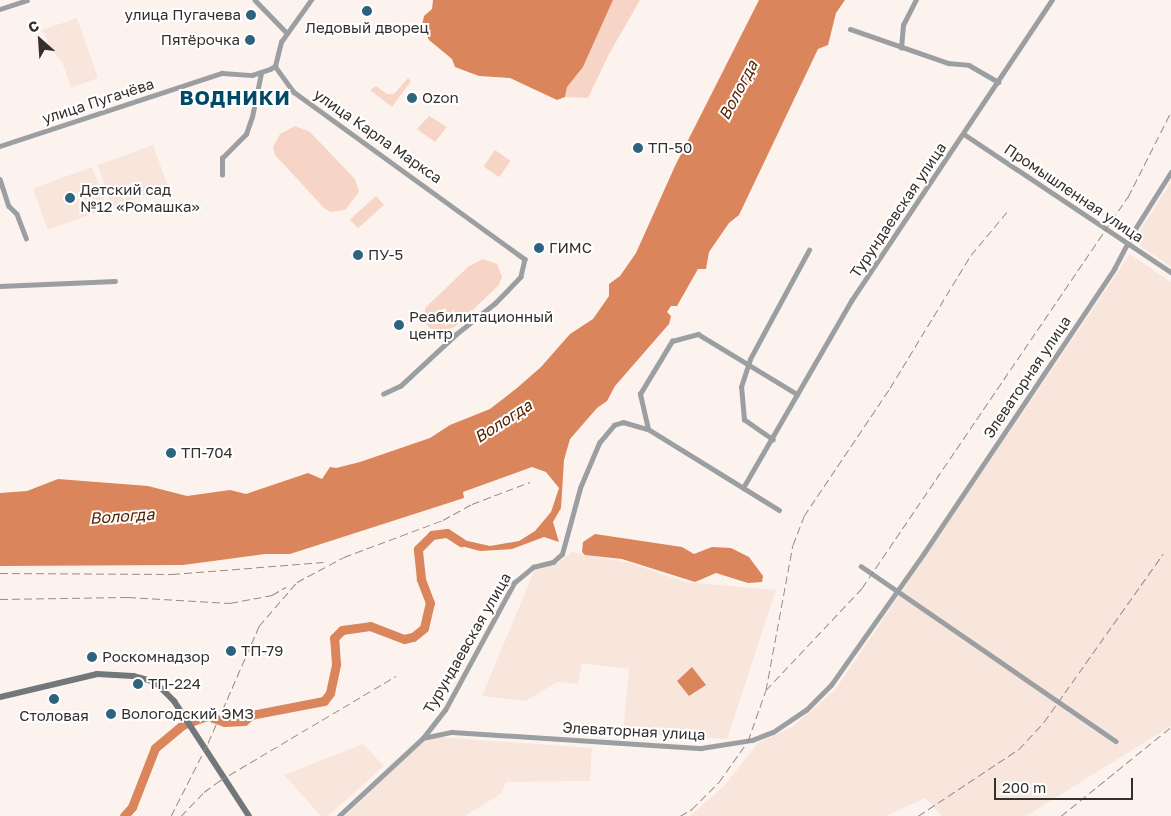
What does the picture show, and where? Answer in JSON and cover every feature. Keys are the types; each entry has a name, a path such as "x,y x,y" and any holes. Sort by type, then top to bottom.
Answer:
{"street":[{"path":"0,9 27,0"},
{"path":"255,0 287,33"},
{"path":"222,175 222,158 246,134 262,73 274,66 287,33 311,0"},
{"path":"901,48 904,25 916,0"},
{"name":"Турундаевская улица","path":"742,488 773,440 796,394 851,301 1052,0"},
{"path":"850,29 948,63 970,65 999,82"},
{"name":"улица Карла Маркса","path":"274,66 294,92 525,259 521,277 401,386 384,394"},
{"name":"улица Пугачёва","path":"0,146 222,73 262,73"},
{"name":"Промышленная улица","path":"964,134 1171,272"},
{"name":"Элеваторная улица","path":"423,738 452,732 684,748 748,741 790,722 820,699 896,591 1066,343 1128,245 1171,172"},
{"path":"0,178 9,206 17,214 26,238"},
{"path":"773,440 744,420 741,387 749,364 809,250"},
{"path":"0,286 115,281"},
{"path":"779,510 648,429 640,394 672,341 698,334 796,394"},
{"name":"Турундаевская улица","path":"339,816 423,738 445,710 514,583 533,567 553,562 562,554 580,488 609,429 623,422 648,429"},
{"path":"862,566 896,591 1034,683 1081,719 1116,740"},
{"path":"0,697 75,677 122,674 155,682 182,713 249,816"}],"shaded area":[{"path":"613,0 640,0 608,56 588,98 565,97 567,87 583,67"},
{"path":"77,18 98,78 71,88 62,62 51,49 42,30"},
{"path":"408,78 411,81 392,107 370,90 376,86 387,94 394,94"},
{"path":"429,116 447,127 435,142 417,129"},
{"path":"295,126 310,132 355,179 359,192 345,210 331,212 325,209 275,155 273,147 280,134"},
{"path":"153,145 168,187 113,207 98,165"},
{"path":"495,150 511,161 499,177 484,166"},
{"name":"Детский сад №12 «Ромашка»","path":"92,167 107,208 48,230 33,189"},
{"path":"1171,182 1171,267 1133,241"},
{"path":"376,196 384,205 358,228 350,219"},
{"path":"1130,254 1171,282 1171,726 1026,816 942,816 925,798 886,816 690,816 723,787 758,743 792,727 835,690"},
{"path":"483,259 497,264 502,277 499,285 456,326 440,334 434,332 424,322 425,308 469,266"},
{"path":"572,552 630,563 685,582 776,590 727,739 623,733 629,669 582,663 578,684 558,682 525,701 482,696 534,571 557,564"},
{"path":"440,737 592,748 590,781 506,782 502,793 465,816 345,816 415,749 424,742"},
{"path":"363,744 384,766 328,816 321,816 284,775"}],"water":[{"path":"433,0 613,0 583,67 567,87 565,97 557,100 510,78 479,76 455,67 452,59 429,40 422,25 424,16 432,9"},
{"name":"Вологда","path":"759,0 845,0 836,13 828,45 818,49 739,215 729,223 709,252 706,269 698,269 677,306 671,306 667,312 671,316 669,324 615,386 607,401 597,408 570,439 564,460 561,508 553,522 559,542 544,537 512,549 480,551 465,547 450,537 490,546 519,541 535,531 551,512 559,488 546,472 532,467 463,492 464,498 290,554 265,554 183,565 0,566 0,493 27,491 58,479 148,486 187,496 230,490 246,494 308,473 322,479 330,467 336,468 360,462 430,438 450,425 490,409 541,367 570,334 593,319 609,296 609,284 620,276 636,253 675,166"},
{"path":"595,534 682,547 694,554 712,547 731,548 749,557 763,576 762,582 748,583 716,573 695,582 622,559 585,555 582,552 583,542"},
{"path":"692,667 706,685 689,696 677,681"}],"waterway":[{"path":"124,816 132,807 155,748 182,725 207,716 224,722 244,721 251,715 324,701 330,693 336,664 334,638 342,630 370,626 404,639 413,637 424,628 430,603 421,579 418,549 432,535 447,533 461,542"}],"railway":[{"path":"766,690 862,588 1128,197 1171,112"},
{"path":"680,816 692,809 719,782 748,741 766,690 793,545 804,516 890,388 971,255 1007,212"},
{"path":"171,816 208,743 259,626 297,582 344,557 443,520 472,504 530,482"},
{"path":"918,816 1019,749 1044,722 1163,554"},
{"path":"0,573 172,574 324,562"},
{"path":"0,599 128,597 230,603 272,595 286,587"},
{"path":"181,816 204,792 219,781 396,676"},
{"path":"1061,816 1171,727"}],"place":[{"name":"Ледовый дворец","path":"367,11"},
{"name":"улица Пугачева","path":"251,15"},
{"name":"Пятёрочка","path":"250,40"},
{"name":"Ozon","path":"412,98"},
{"name":"ТП-50","path":"638,148"},
{"name":"Детский сад №12 «Ромашка»","path":"70,198"},
{"name":"ГИМС","path":"539,248"},
{"name":"ПУ-5","path":"358,255"},
{"name":"Реабилитационный центр","path":"399,325"},
{"name":"ТП-704","path":"171,453"},
{"name":"ТП-79","path":"231,651"},
{"name":"Роскомнадзор","path":"92,657"},
{"name":"ТП-224","path":"138,684"},
{"name":"Столовая","path":"54,699"},
{"name":"Вологодский ЭМЗ","path":"111,714"}],"district":[{"name":"ВОДНИКИ","path":"235,97"}]}
